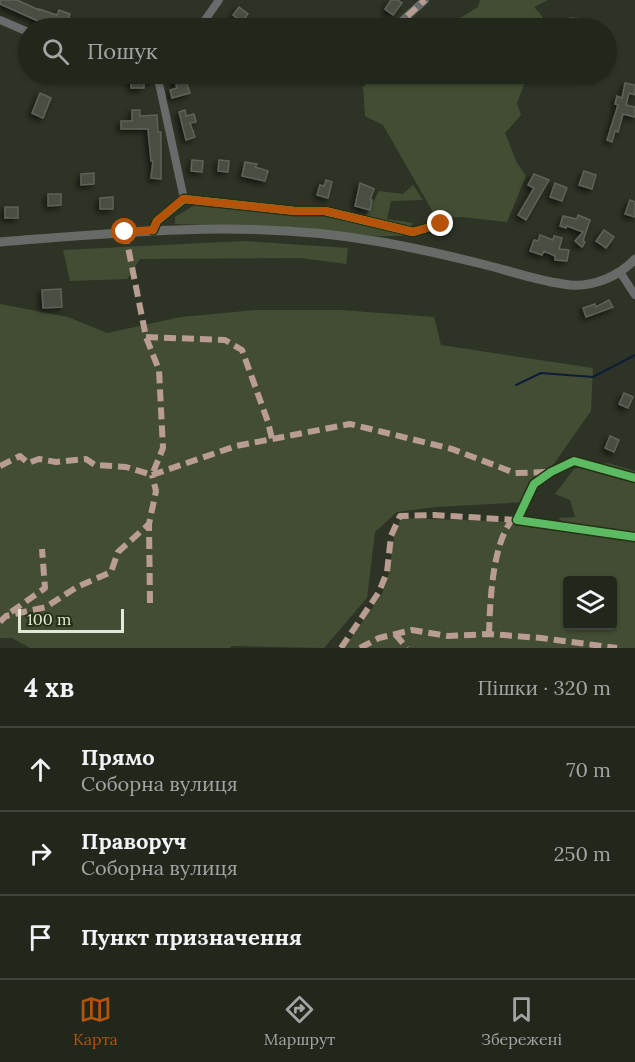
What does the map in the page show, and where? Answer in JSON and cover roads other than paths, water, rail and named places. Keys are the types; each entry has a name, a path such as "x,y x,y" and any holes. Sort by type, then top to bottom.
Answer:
{"main road":[{"path":"0,242 153,230 303,232 375,241 571,285 597,282 620,272 635,259"}],"street":[{"path":"206,18 219,0"},
{"path":"405,18 425,0"},
{"path":"0,20 18,28"},
{"path":"160,84 183,199"},
{"path":"153,230 157,221 183,199 295,211 325,211 413,232 441,224"},
{"path":"620,272 635,296"},
{"path":"635,478 574,460 534,484 517,520 635,537"}],"waterway":[{"path":"516,385 541,373 593,377 635,355"}]}
